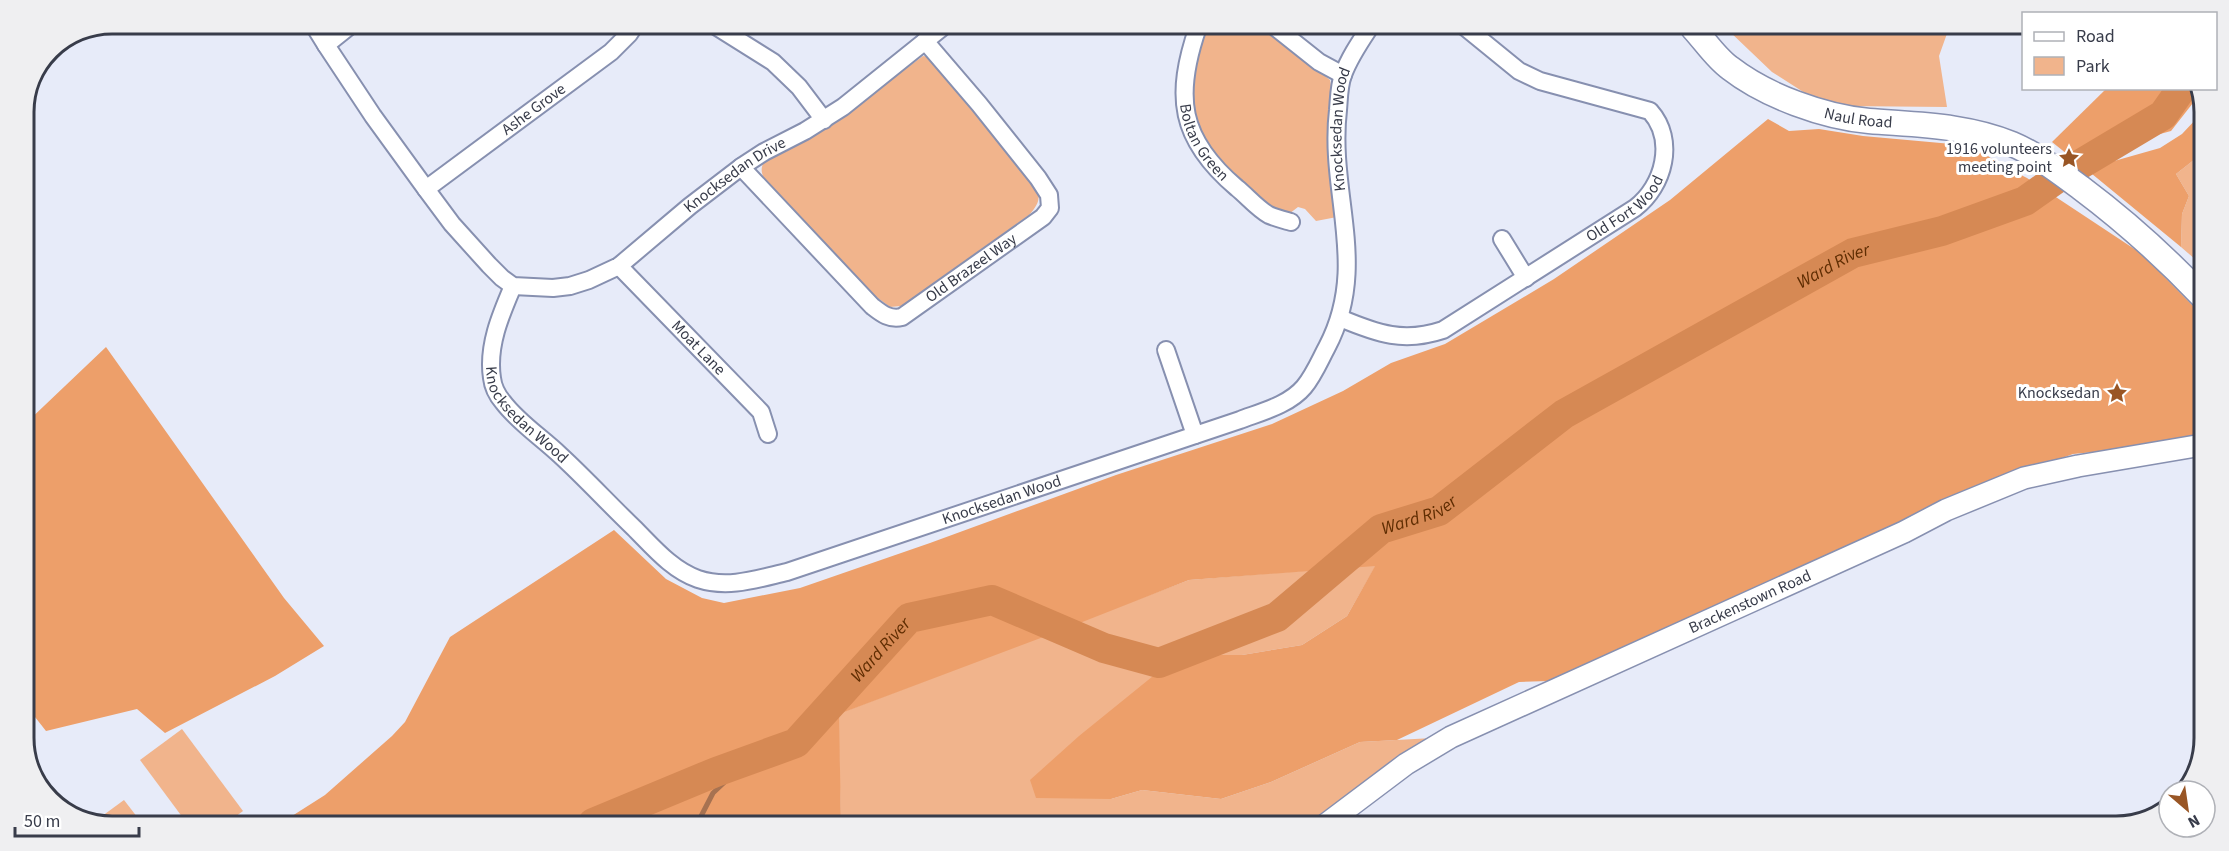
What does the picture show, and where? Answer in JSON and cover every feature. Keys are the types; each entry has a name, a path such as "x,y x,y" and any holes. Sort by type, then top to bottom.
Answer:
{"main road":[{"name":"Naul Road","path":"1698,34 1729,68 1775,95 1822,112 1866,120 1944,126 1977,132 2012,144 2043,159 2155,247 2194,287"}],"street":[{"path":"319,34 367,107 426,189 489,266 513,286"},
{"path":"326,45 340,34"},
{"name":"Ashe Grove","path":"426,189 611,52 629,34"},
{"path":"727,34 773,62 798,87 824,120"},
{"name":"Knocksedan Drive","path":"513,286 553,288 570,286 619,266 690,206 741,167 824,120 879,80 934,34"},
{"name":"Boltan Green","path":"1195,34 1189,51 1183,91 1188,120 1196,141 1207,159 1219,172 1269,215 1291,222"},
{"path":"1284,34 1319,62 1343,75"},
{"name":"Knocksedan Wood","path":"513,286 500,315 495,338 492,378 496,393 504,404 561,456 660,554 680,570 710,582 725,584 740,583 787,572 1268,409 1287,400 1304,387 1328,345 1345,300 1348,244 1336,156 1336,125 1343,75 1366,34"},
{"name":"Old Fort Wood","path":"1340,318 1385,334 1409,338 1443,330 1646,199 1655,187 1661,171 1664,148 1661,129 1650,111 1540,81 1519,71 1474,34"},
{"name":"Old Brazeel Way","path":"741,167 872,306 894,319 902,317 1043,217 1050,208 1049,195 1038,178 994,121 925,41"},
{"path":"1502,239 1526,278"},
{"name":"Moat Lane","path":"619,266 761,412 768,434"},
{"path":"1166,350 1195,435"},
{"name":"Brackenstown Road","path":"1337,816 1406,764 1451,737 1904,532 1946,510 2024,478 2078,466 2194,446"}],"green space":[{"path":"1204,34 1272,34 1330,80 1328,117 1330,158 1337,217 1316,221 1305,209 1298,207 1285,217 1251,192 1213,153 1194,109 1190,85"},
{"path":"1732,34 1947,34 1939,56 1947,107 1843,106 1808,95 1772,72"},
{"path":"923,56 930,57 1035,182 1038,200 1029,215 916,297 901,306 890,307 871,293 768,185 762,175 762,165 766,158 844,114"},
{"path":"2194,160 2194,258 2181,247 2182,214 2189,196 2176,174"},
{"path":"1376,565 1347,616 1302,645 1242,655 1179,655 1111,799 1142,790 1221,799 1271,782 1360,742 1451,737 1340,816 841,816 838,714 1189,580"},
{"path":"182,729 243,811 236,816 182,816 140,760"},
{"path":"124,800 136,816 113,816 103,815"}],"shaded area":[{"path":"2105,90 2191,90 2193,102 2171,131 2072,158 2052,142"},
{"path":"1768,119 1789,131 1819,129 1863,136 1974,146 2142,254 2194,307 2194,437 2135,448 2073,454 2021,473 1549,681 1519,682 1397,740 1360,742 1271,782 1221,799 1142,790 1111,799 1036,798 1030,780 1079,736 1179,655 1242,655 1302,645 1347,616 1375,566 1189,580 839,714 841,816 292,816 325,795 405,722 450,637 614,530 666,579 702,598 724,603 800,588 1116,475 1272,424 1343,391 1391,363 1445,344 1554,279 1670,200"},
{"path":"2194,121 2194,160 2176,174 2189,196 2182,214 2181,247 2086,169 2160,148 2182,134"},
{"path":"106,347 284,598 324,646 275,676 165,733 137,709 46,731 35,717 34,415"}],"waterway":[{"name":"Ward River","path":"610,816 716,772 796,743 909,618 992,600 1104,648 1159,663 1277,617 1381,529 1439,511 1564,414 1853,253 1942,231 2025,201 2059,177 2163,115 2181,90"},
{"path":"701,816 713,793 748,760"}],"place":[{"name":"1916 volunteers meeting point","path":"2069,158"},
{"name":"Knocksedan","path":"2117,393"}]}
